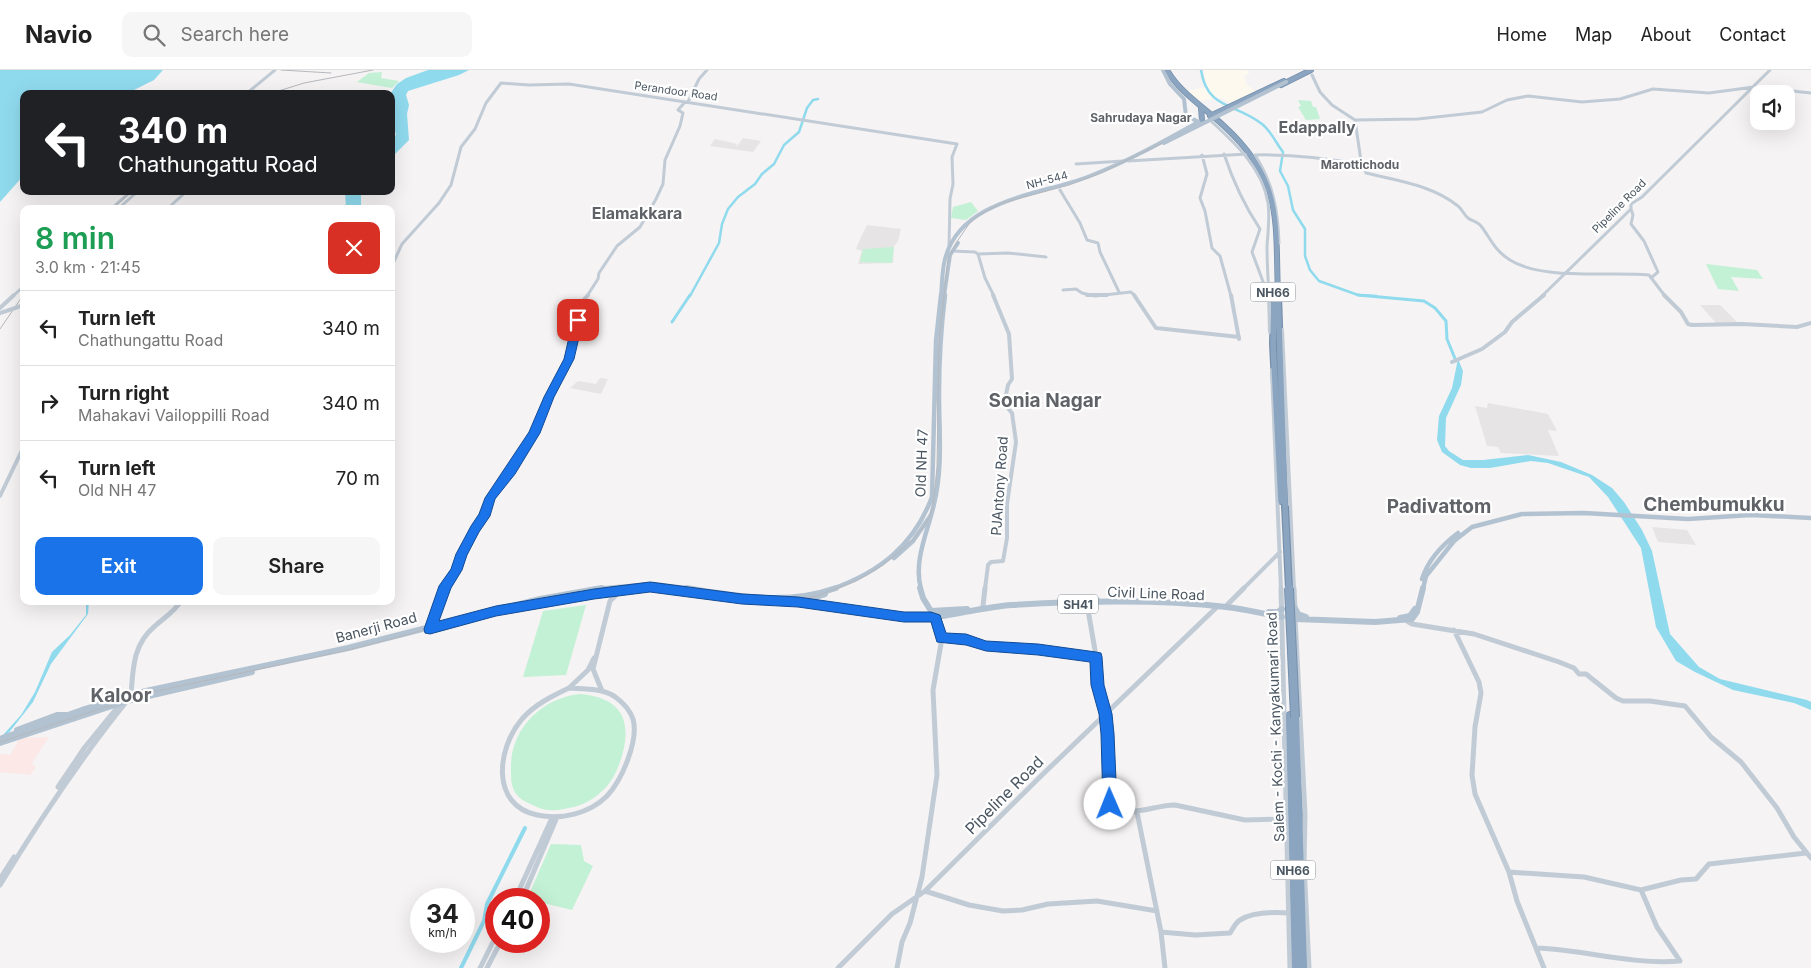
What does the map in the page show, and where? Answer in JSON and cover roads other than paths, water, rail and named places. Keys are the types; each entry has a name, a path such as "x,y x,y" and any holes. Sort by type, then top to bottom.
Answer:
{"highway":[{"name":"NH66","path":"1165,70 1177,88 1202,108"},
{"name":"NH66","path":"1165,70 1177,85 1214,120"},
{"path":"1200,121 1202,108 1218,113 1305,72 1312,72"},
{"path":"1214,120 1221,117 1232,107 1239,107 1285,81"},
{"path":"1214,120 1218,113"},
{"path":"1214,120 1225,113"},
{"name":"Salem - Kochi - Kanyakumari Road","path":"1214,120 1247,154 1261,179 1269,198 1277,243 1280,322 1278,381 1298,904 1303,968"},
{"name":"Salem - Kochi - Kanyakumari Road","path":"1214,120 1252,155 1264,174 1272,193 1272,332 1278,381"},
{"name":"Salem - Kochi - Kanyakumari Road","path":"1296,968 1298,904"}],"main road":[{"path":"1168,76 1170,84 1184,99 1186,116 1200,121"},
{"path":"1163,142 1285,81"},
{"path":"1163,142 1214,120"},
{"path":"1163,142 1200,121"},
{"name":"NH-544","path":"1040,192 1061,189 1083,181 1163,142"},
{"name":"NH-544","path":"951,250 977,217 1012,201 1078,181 1127,160"},
{"name":"Old NH 47","path":"935,615 923,601 919,581 919,563 925,520 932,498 938,350 945,274 951,250"},
{"name":"Old NH 47","path":"796,601 824,592 869,572 891,556 924,527 932,515 939,479 938,350"},
{"path":"1295,618 1367,621 1404,618 1413,613 1423,573 1454,541 1472,527 1522,514 1584,513 1688,519 1772,514 1811,517"},
{"path":"1295,618 1375,622 1407,621 1416,616 1425,578 1436,558"},
{"name":"Banerji Road","path":"2,741 12,735 37,729 68,715 151,692 363,648 431,627 594,589 639,584 660,584 742,599 796,601"},
{"name":"Banerji Road","path":"431,627 543,600 650,587 704,592"},
{"name":"Civil Line Road","path":"935,615 1011,602 1162,599 1227,605 1270,614"},
{"path":"796,601 918,619 935,615"},
{"name":"Civil Line Road","path":"935,615 1010,605 1059,602 1087,604 1160,603 1218,606 1270,614"},
{"path":"1294,608 1298,614 1306,618"},
{"path":"1270,614 1278,612 1282,614"},
{"path":"1270,614 1279,619 1282,624"},
{"name":"Banerji Road","path":"2,741 126,699"},
{"path":"12,735 14,731 39,720 58,715 68,715"}],"street":[{"path":"251,90 275,70"},
{"path":"431,627 445,586 456,570 461,554 475,529 485,516 490,498 511,471 534,433 549,397 569,359 578,320 577,316 573,314 574,311 598,280 599,273 617,246 640,227 656,199 663,184 665,160 680,126 683,113 678,110 686,102 706,70"},
{"name":"Pipeline Road","path":"1756,85 1770,70"},
{"path":"1312,72 1320,92 1342,113 1356,120 1418,119 1482,112 1508,100 1528,96 1582,102 1620,99 1652,89 1709,93 1750,88"},
{"name":"Perandoor Road","path":"395,259 402,244 438,204 453,182 461,147 475,129 486,103 501,84 569,84 957,144 952,157 953,184 949,225 951,250"},
{"name":"Pipeline Road","path":"1452,362 1482,349 1505,332 1512,322 1520,317 1566,274 1631,209 1631,204 1642,197 1750,91"},
{"path":"1795,91 1811,92"},
{"path":"1356,120 1354,123 1357,130 1360,164 1367,174 1384,177 1406,185 1433,190 1460,207 1467,217 1480,224 1484,234 1494,248 1520,266 1566,274 1615,272 1648,275 1652,278 1660,292 1683,314 1688,324 1692,325 1742,324 1797,327 1811,323"},
{"path":"1224,154 1243,203 1260,229 1255,239 1253,258 1270,301"},
{"path":"1076,164 1247,154"},
{"path":"1277,243 1276,196 1264,169 1255,155 1294,155 1360,164"},
{"path":"1063,290 1076,289 1082,294 1094,297 1119,292 1134,293 1156,328 1206,332 1239,338 1230,291 1220,256 1212,248 1205,211 1200,198 1207,174 1202,156"},
{"path":"1261,179 1268,202 1272,332"},
{"path":"1061,189 1087,240 1098,243 1100,252 1119,292"},
{"path":"115,205 127,195"},
{"path":"122,205 134,195"},
{"path":"171,205 183,195"},
{"path":"1631,209 1633,215 1631,224 1644,241 1658,272 1652,278"},
{"path":"951,250 975,252 978,254 1008,253 1046,257"},
{"name":"PJAntony Road","path":"978,254 985,278 999,306 1009,334 1012,379 1008,385 1005,400 1006,406 1012,413 1016,442 1007,504 1006,540 1003,561 991,562 988,565 982,606"},
{"path":"1553,273 1557,281"},
{"path":"0,308 20,290"},
{"path":"0,313 20,306"},
{"path":"1280,322 1282,486"},
{"path":"1272,368 1282,486"},
{"path":"0,496 20,454"},
{"name":"Salem - Kochi - Kanyakumari Road","path":"1282,486 1280,552 1283,655 1294,773"},
{"name":"Salem - Kochi - Kanyakumari Road","path":"1282,486 1293,580 1298,669 1294,773"},
{"path":"1227,605 1280,552"},
{"path":"1281,578 1293,580"},
{"path":"569,688 586,688 602,691 615,696 626,706 633,720 632,742 624,767 611,791 594,806 569,817 540,816 522,811 510,799 502,776 504,757 511,736 520,720 542,701 569,688 588,670 594,661 610,601 620,591"},
{"path":"602,691 593,669 609,600 606,592"},
{"path":"1087,604 1096,657 1098,685 1105,714 1110,804 1114,808 1137,812 1170,805 1243,820 1288,819"},
{"path":"0,879 86,748 126,699 132,687 138,645 152,629 169,617 178,605"},
{"name":"Pipeline Road","path":"838,968 892,914 918,898 1218,606"},
{"path":"897,968 902,942 918,898 936,775 933,690 942,638 935,615"},
{"path":"1407,621 1412,624 1474,634 1567,665 1574,668 1579,674 1586,674 1616,698 1623,701 1656,701 1685,706 1711,737 1735,756 1758,783 1809,855"},
{"path":"1454,630 1479,682 1481,694 1475,727 1472,773 1474,794 1509,872 1517,901 1544,968"},
{"path":"942,638 966,640 986,646 1096,657"},
{"path":"1283,655 1293,658 1297,657"},
{"path":"1284,666 1298,669"},
{"path":"0,885 42,816 93,741 126,699"},
{"path":"99,709 106,709 109,712 109,719"},
{"path":"1290,968 1288,819 1294,773"},
{"path":"1294,773 1309,968"},
{"path":"1137,812 1161,932 1165,968"},
{"path":"520,888 555,817"},
{"path":"526,888 555,817"},
{"path":"1509,872 1584,877 1641,890 1681,880 1696,879 1708,864 1809,855"},
{"path":"1537,948 1602,955 1636,962 1666,964 1680,961 1664,942 1647,910 1641,890"},
{"path":"925,891 941,897 997,910 1016,911 1034,909 1045,904 1095,901 1113,902 1157,911"},
{"path":"1161,932 1195,935 1230,933 1238,921 1252,916 1275,912 1289,913"},
{"path":"480,968 488,953"},
{"path":"487,968 495,953"}],"water":[{"path":"0,70 163,70 154,80 134,90 20,90 20,180 0,202"},
{"path":"428,70 469,70 408,91 406,95 409,105 407,114 409,140 395,154 395,90 393,90 397,84 406,78"},
{"path":"345,195 361,195 361,205 346,205"},
{"path":"1458,359 1463,371 1461,385 1446,418 1445,446 1449,451 1463,460 1483,460 1528,455 1561,462 1592,475 1612,488 1624,502 1642,530 1652,551 1670,634 1699,667 1720,679 1807,700 1811,702 1811,710 1794,703 1733,690 1676,661 1656,627 1641,548 1608,497 1589,477 1548,463 1531,461 1490,468 1471,468 1460,465 1442,452 1437,440 1439,416 1452,388"},
{"path":"86,605 89,605 88,614 51,664 33,702 0,744 3,735 21,715 35,692 52,652 70,635 86,615"}],"waterway":[{"path":"1201,70 1204,83 1209,92 1224,104 1252,117 1262,124 1283,152 1280,171 1288,186 1293,210 1305,229 1305,256 1310,270 1319,281 1358,295"},
{"path":"690,296 719,243 722,224 728,209 738,197 755,184 762,174 774,164 784,145 799,132 807,108 813,100 818,99"},
{"path":"672,322 690,295"},
{"path":"1358,295 1376,296"},
{"path":"1358,295 1424,301 1435,308 1446,321 1447,339 1456,361"},
{"path":"461,968 484,921 487,904 525,828"}],"railway":[{"path":"281,70 331,73"},
{"path":"282,90 304,83 373,70"},
{"path":"0,742 148,693 348,650 520,605 643,586 665,587 749,599 789,601 816,596 856,581 883,565 913,540 927,522 933,507 937,467 939,341 948,260 956,243 969,224 977,216 1002,203 1069,185 1101,173 1231,109"},
{"path":"117,205 128,195"},
{"path":"0,329 20,300"}],"district":[{"name":"Sahrudaya Nagar","path":"1141,117"},
{"name":"Edappally","path":"1317,127"},
{"name":"Marottichodu","path":"1360,164"},
{"name":"Elamakkara","path":"637,213"},
{"name":"Sonia Nagar","path":"1045,400"},
{"name":"Chembumukku","path":"1714,504"},
{"name":"Padivattom","path":"1439,506"},
{"name":"Kaloor","path":"121,695"}]}
